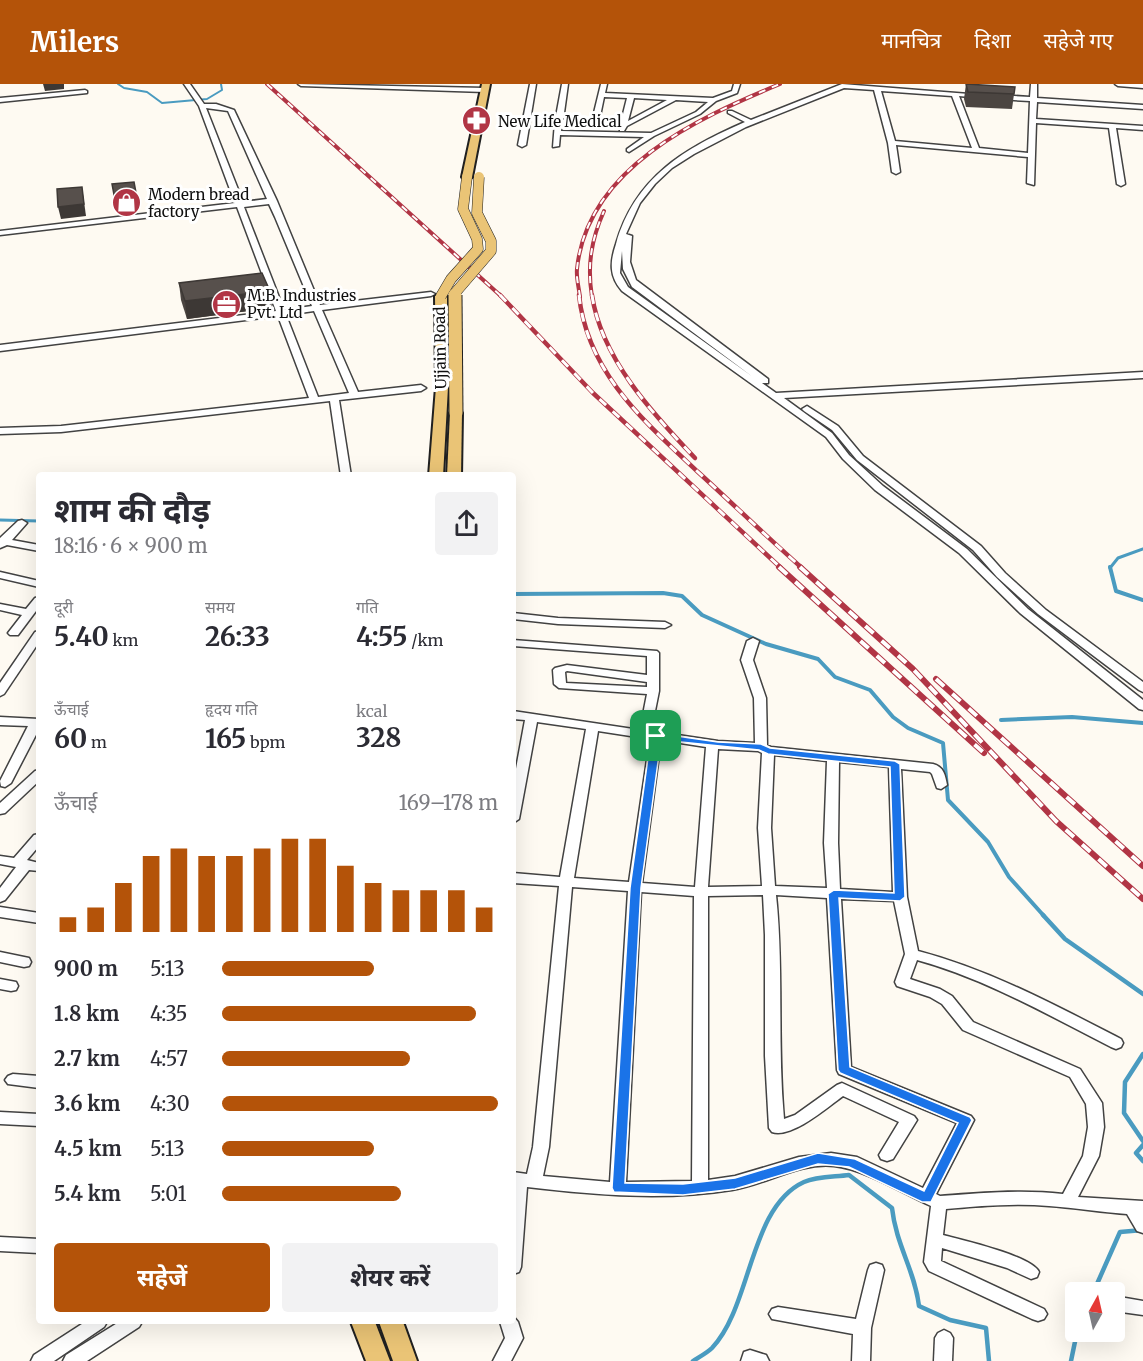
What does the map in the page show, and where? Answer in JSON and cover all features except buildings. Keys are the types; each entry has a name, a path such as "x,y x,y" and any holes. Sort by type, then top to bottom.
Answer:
{"main road":[{"name":"Ujjain Road","path":"454,472 455,294 491,251 491,241 477,213 473,177 483,127 496,84"},
{"name":"Ujjain Road","path":"483,127 486,87"},
{"path":"436,472 442,387 441,296 451,279 474,256 479,244 464,209 483,127"},
{"path":"364,1324 374,1360"},
{"path":"392,1324 405,1361"}],"street":[{"path":"187,84 200,101 315,401"},
{"path":"301,84 486,87"},
{"path":"522,145 533,84"},
{"path":"555,146 565,84"},
{"path":"595,123 604,84"},
{"path":"628,150 652,135 698,113 714,100 735,92 737,84"},
{"path":"1031,183 1034,84"},
{"path":"1118,84 1143,86"},
{"path":"1143,107 845,85 752,123 685,155 653,182 631,211 614,263 615,278 625,289 829,435 846,457 879,488 963,551 1024,611 1143,706"},
{"path":"877,89 892,143 896,172"},
{"path":"0,100 85,92"},
{"path":"955,94 976,150"},
{"path":"600,95 714,100"},
{"path":"622,134 631,97"},
{"path":"558,122 628,124 675,98"},
{"path":"200,101 231,110 273,201 315,310 355,397"},
{"path":"730,112 752,123"},
{"path":"1032,121 1143,128"},
{"path":"1112,126 1121,184"},
{"path":"557,133 652,135"},
{"path":"892,143 1031,155"},
{"path":"673,166 673,171 640,209 626,242 629,278 645,293 785,395 835,428 860,458 977,548 1001,575 1042,612 1143,688"},
{"path":"0,233 273,201"},
{"path":"0,348 431,294"},
{"path":"773,396 1143,375"},
{"path":"0,426 0,431 62,429 421,388"},
{"path":"334,399 345,472"},
{"path":"1,543 22,523"},
{"path":"1,543 36,548"},
{"path":"0,575 36,583"},
{"path":"14,633 36,604"},
{"path":"0,607 29,613"},
{"path":"516,616 558,621 666,625"},
{"path":"0,692 36,638"},
{"path":"753,641 747,660 760,698 764,749 765,839 772,935 770,976 773,1022 772,1085 777,1128 800,1119 842,1089 909,1120 887,1155"},
{"path":"516,643 653,653 651,735 635,888 618,1188"},
{"path":"567,668 653,685 564,686 560,684 559,670 567,668"},
{"path":"516,715 712,744 937,770 941,785"},
{"path":"516,802 531,717"},
{"path":"0,721 36,723"},
{"path":"23,786 2,783 36,726"},
{"path":"516,1239 522,1180 541,1148 566,883 592,728"},
{"path":"700,1188 702,892 712,744"},
{"path":"833,759 831,843 844,1070 966,1120 933,1201 932,1262 935,1266 1038,1314"},
{"path":"895,764 900,897 912,954 902,982 938,995 950,1003 955,1014 968,1026 1075,1072 1095,1103 1096,1127 1091,1156 1067,1202"},
{"path":"0,810 36,776"},
{"path":"0,897 27,864 36,844"},
{"path":"0,860 27,864"},
{"path":"516,878 702,892 769,890 900,897"},
{"path":"0,912 36,918"},
{"path":"912,954 947,962 974,973 1116,1043"},
{"path":"0,957 24,962"},
{"path":"13,1080 36,1082"},
{"path":"0,1118 36,1120"},
{"path":"522,1180 601,1189 700,1188 735,1183 818,1158 851,1162 933,1201 989,1199 1138,1208 1143,1226"},
{"path":"934,1239 1011,1262 1031,1272"},
{"path":"0,1244 36,1246"},
{"path":"861,1361 862,1328 876,1270"},
{"path":"1125,1305 1143,1308"},
{"path":"778,1314 862,1328"},
{"path":"40,1361 95,1324"},
{"path":"72,1361 130,1324"},
{"path":"502,1361 514,1338 510,1324"},
{"path":"943,1361 944,1338"},
{"path":"750,1361 750,1358 760,1361"}],"waterway":[{"path":"118,84 124,88 147,92 162,103 207,99 222,90 221,84"},
{"path":"0,520 36,521"},
{"path":"1110,568 1118,558 1143,549"},
{"path":"1110,568 1116,591 1143,600"},
{"path":"516,594 663,593 682,596 702,615 766,644 818,659 835,677 870,690 893,717 908,728 943,743 948,800 988,842 1009,877 1044,916"},
{"path":"1001,720 1072,717 1143,723"},
{"path":"1043,915 1065,939 1143,994"},
{"path":"1143,1054 1125,1082 1124,1113 1143,1141"},
{"path":"1143,1145 1136,1153 1143,1161"},
{"path":"693,1361 712,1348 725,1330 736,1308 761,1234 772,1213 786,1195 809,1180 849,1175 892,1208 897,1234 914,1281 919,1306 950,1320 986,1328 989,1361"},
{"path":"1098,1282 1120,1232 1143,1230"},
{"path":"1071,1361 1075,1342"}],"railway":[{"path":"267,84 501,296"},
{"path":"580,297 577,269 585,233 601,202 624,175 652,151 682,131 715,113 780,84"},
{"path":"592,297 591,253 604,211"},
{"path":"579,295 584,323 594,349 606,372 639,415 802,568"},
{"path":"592,295 597,318 617,363 646,404 695,458"},
{"path":"501,296 593,393 781,568"},
{"path":"779,567 984,753"},
{"path":"800,567 913,669 1056,821 1143,899"},
{"path":"936,679 1143,866"}],"place":[{"name":"New Life Medical","path":"477,121"},
{"name":"Modern bread factory","path":"127,203"},
{"name":"M.B. Industries Pvt. Ltd","path":"226,304"}],"route":[{"path":"656,736 718,745 761,747 768,751 833,759 895,764 900,897 834,894 844,1070 966,1120 926,1198 851,1162 818,1158 735,1183 683,1189 618,1188 635,888 656,736"}]}
